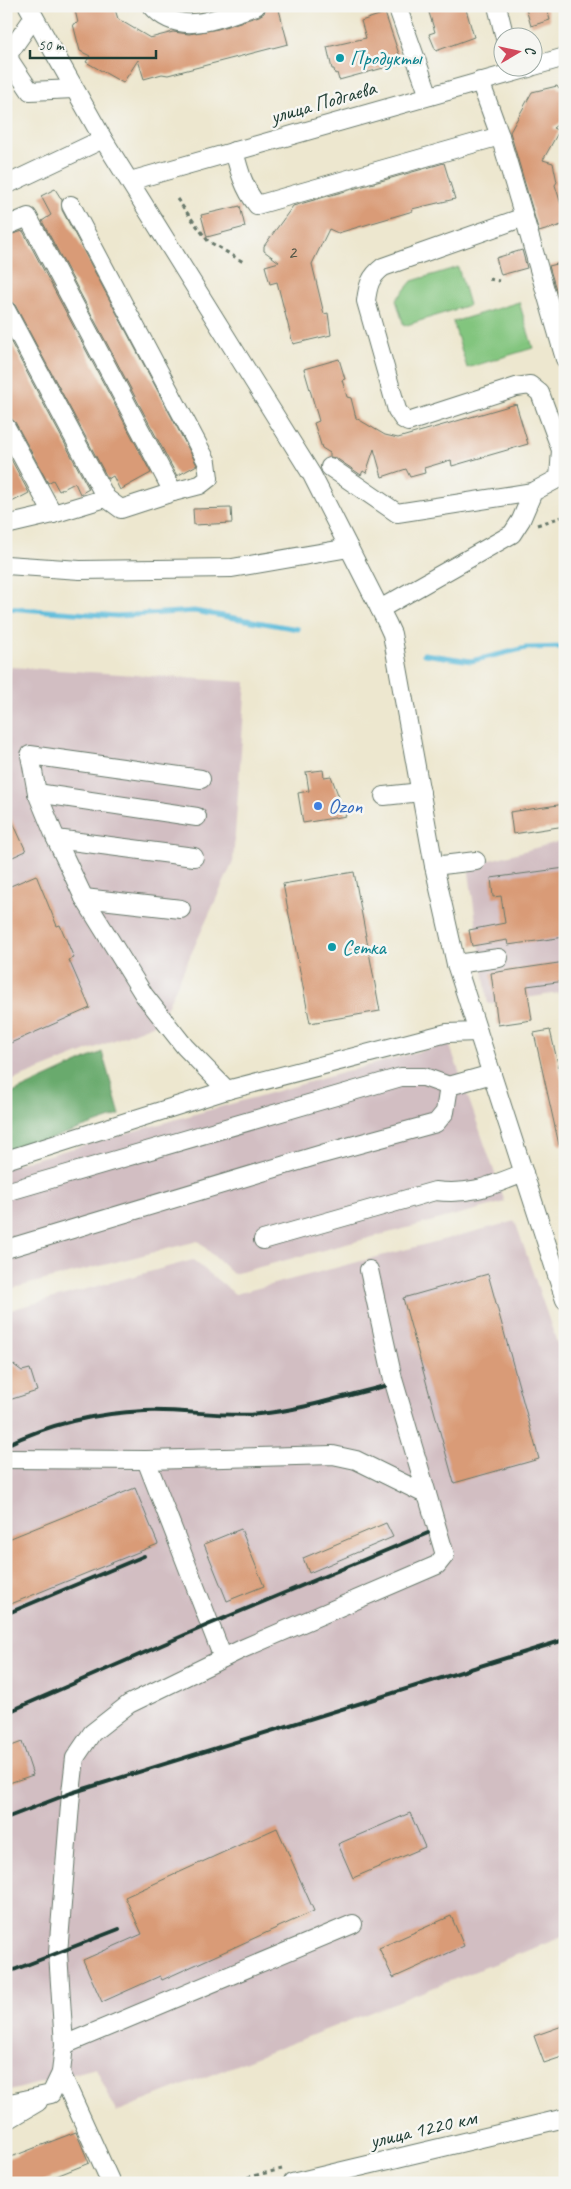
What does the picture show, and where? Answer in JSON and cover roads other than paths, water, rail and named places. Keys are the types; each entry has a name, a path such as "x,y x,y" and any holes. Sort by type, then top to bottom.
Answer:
{"street":[{"path":"152,6 160,15 173,22 188,25 256,6"},
{"path":"397,6 429,96"},
{"path":"497,6 503,28"},
{"path":"31,12 9,53 10,61 30,91 74,88"},
{"path":"31,12 103,139 312,476 392,634 434,866 456,964 565,1300"},
{"path":"544,63 565,57"},
{"name":"улица Подгаева","path":"130,181 494,77"},
{"path":"480,81 500,136 565,358"},
{"path":"234,151 242,180 250,197 257,204 500,136"},
{"path":"6,185 103,139"},
{"path":"6,310 106,498 121,509 200,485 209,478 207,462 71,205"},
{"path":"6,226 28,217 173,492"},
{"path":"330,467 396,514 533,492 559,478 561,450 540,393 530,385 516,387 408,422 403,419 397,410 366,301 368,285 373,274 383,267 524,217"},
{"path":"6,427 53,514"},
{"path":"380,610 512,534 521,520 533,492"},
{"path":"6,525 53,514 106,498"},
{"path":"6,565 80,570 232,568 349,548"},
{"path":"201,779 30,755 37,793 84,898 144,995 185,1047 227,1090"},
{"path":"384,796 421,792"},
{"path":"37,793 197,817"},
{"path":"56,839 194,857"},
{"path":"434,866 476,861"},
{"path":"84,898 181,909"},
{"path":"456,964 499,958"},
{"path":"6,1160 227,1090 447,1033 478,1032"},
{"path":"6,1192 401,1077 424,1077 449,1086 492,1074"},
{"path":"6,1249 322,1154 436,1123 445,1112 449,1086"},
{"path":"263,1240 435,1191 456,1193 480,1190 524,1174"},
{"path":"6,2122 51,2094 61,2072 64,2045 58,1953 71,1793 76,1758 92,1734 129,1704 223,1658 437,1565 445,1555 393,1379 369,1270"},
{"path":"6,1459 146,1460 333,1455 356,1460 427,1495"},
{"path":"146,1460 223,1658"},
{"path":"64,2045 353,1924"},
{"path":"61,2072 111,2183"},
{"path":"6,2104 51,2094"},
{"name":"улица 1220 км","path":"292,2183 565,2118"}],"waterway":[{"path":"6,608 117,616 194,611 298,629"},
{"path":"424,654 471,661 526,648 565,647"}],"railway":[{"path":"6,1445 39,1431 109,1414 159,1411 231,1415 259,1414 307,1406 385,1386"},
{"path":"6,1713 210,1624 428,1533"},
{"path":"6,1614 144,1556"},
{"path":"6,1818 71,1793 564,1640"},
{"path":"6,1973 119,1929"}],"place":[{"name":"Продукты","path":"340,58"},
{"name":"Ozon","path":"318,806"},
{"name":"Сетка","path":"332,947"}]}
